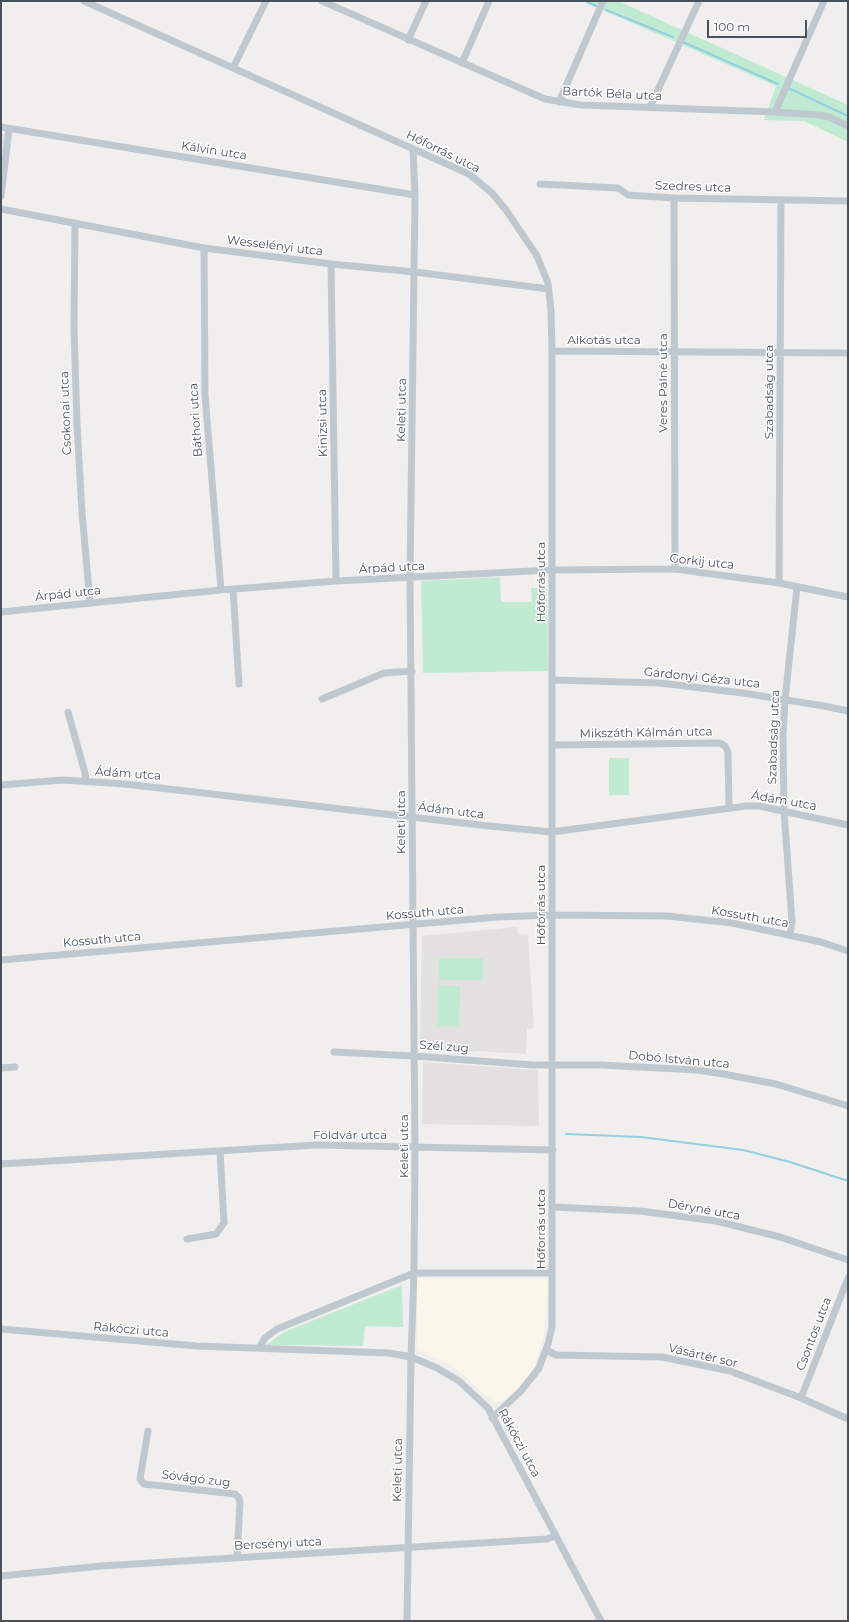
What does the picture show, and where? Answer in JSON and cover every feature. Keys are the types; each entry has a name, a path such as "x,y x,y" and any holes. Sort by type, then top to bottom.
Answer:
{"street":[{"name":"Hőforrás utca","path":"84,1 469,174 492,193 510,216 533,250 543,270 549,289 552,351 552,1327 546,1350 539,1368 532,1378 492,1418"},
{"path":"233,68 266,1"},
{"name":"Bartók Béla utca","path":"322,1 533,95 558,102 581,105 775,112 824,116 848,126"},
{"path":"408,40 426,1"},
{"path":"462,63 489,1"},
{"path":"558,102 603,1"},
{"path":"650,107 699,1"},
{"path":"775,112 824,1"},
{"name":"Kálvin utca","path":"1,196 5,128 415,195"},
{"name":"Keleti utca","path":"407,1621 415,1146 410,578 415,195 413,149"},
{"name":"Szedres utca","path":"540,184 618,188 628,195 674,198 848,201"},
{"name":"Veres Pálné utca","path":"674,198 673,351 675,569"},
{"name":"Szabadság utca","path":"779,583 781,200"},
{"name":"Wesselényi utca","path":"1,209 204,248 549,289"},
{"name":"Csokonai utca","path":"75,223 74,327 77,424 82,513 90,602"},
{"name":"Báthori utca","path":"204,248 205,395 221,590"},
{"name":"Kinizsi utca","path":"332,264 336,581"},
{"name":"Alkotás utca","path":"552,351 848,353"},
{"name":"Gorkij utca","path":"551,570 675,569 779,583 848,597"},
{"name":"Árpád utca","path":"1,612 90,602 336,581 551,570"},
{"name":"Szabadság utca","path":"790,935 792,922 784,811 783,735 785,700 797,587"},
{"path":"233,589 239,684"},
{"path":"322,699 384,673 412,671"},
{"name":"Gárdonyi Géza utca","path":"552,680 660,683 743,693 848,711"},
{"path":"68,712 85,773 86,782"},
{"name":"Mikszáth Kálmán utca","path":"552,745 720,743 725,746 728,752 729,808"},
{"name":"Ádám utca","path":"1,784 63,780 166,788 552,832 752,806 848,824"},
{"name":"Kossuth utca","path":"1,960 498,917 552,915 667,916 732,923 821,942 848,951"},
{"name":"Szél zug","path":"334,1052 414,1056 533,1065 552,1064"},
{"name":"Dobó István utca","path":"552,1064 697,1070 776,1084 848,1106"},
{"path":"1,1068 15,1067"},
{"name":"Földvár utca","path":"1,1164 317,1145 553,1150"},
{"path":"187,1239 216,1234 224,1223 220,1151"},
{"name":"Déryné utca","path":"552,1207 640,1211 716,1221 780,1237 848,1260"},
{"path":"259,1348 265,1338 277,1329 414,1273 552,1273"},
{"name":"Csontos utca","path":"801,1398 848,1278"},
{"name":"Rákóczi utca","path":"1,1329 131,1341 389,1353 411,1357 437,1368 459,1382 488,1408 601,1621"},
{"name":"Vásártér sor","path":"546,1350 556,1355 662,1357 730,1371 801,1398 848,1419"},
{"name":"Sóvágó zug","path":"148,1431 140,1479 144,1484 235,1494 239,1498 237,1557"},
{"name":"Bercsényi utca","path":"1,1576 101,1566 547,1539 555,1536"}],"shaded area":[{"path":"1,133 5,134 1,165"},
{"path":"517,927 518,935 528,934 534,1028 527,1029 526,1054 475,1052 424,1048 421,1046 422,936"},
{"path":"423,1062 538,1070 539,1126 422,1124"},
{"path":"417,1278 548,1279 544,1335 533,1372 519,1387 501,1402 493,1402 452,1365 418,1350"}],"green space":[{"path":"582,1 618,1 848,105 848,142 804,121 764,120 776,86"},
{"path":"500,577 501,602 532,602 531,588 547,588 548,671 423,673 421,581"},
{"path":"609,758 629,758 629,795 609,795"},
{"path":"439,958 483,958 483,980 439,980"},
{"path":"438,985 460,986 459,1027 437,1026"},
{"path":"402,1285 403,1327 365,1326 363,1346 266,1345 284,1332"}],"waterway":[{"path":"585,1 596,6"},
{"path":"606,10 673,37"},
{"path":"683,42 778,84"},
{"path":"788,88 848,116"},
{"path":"566,1134 641,1137 743,1150 790,1162 848,1181"}]}
